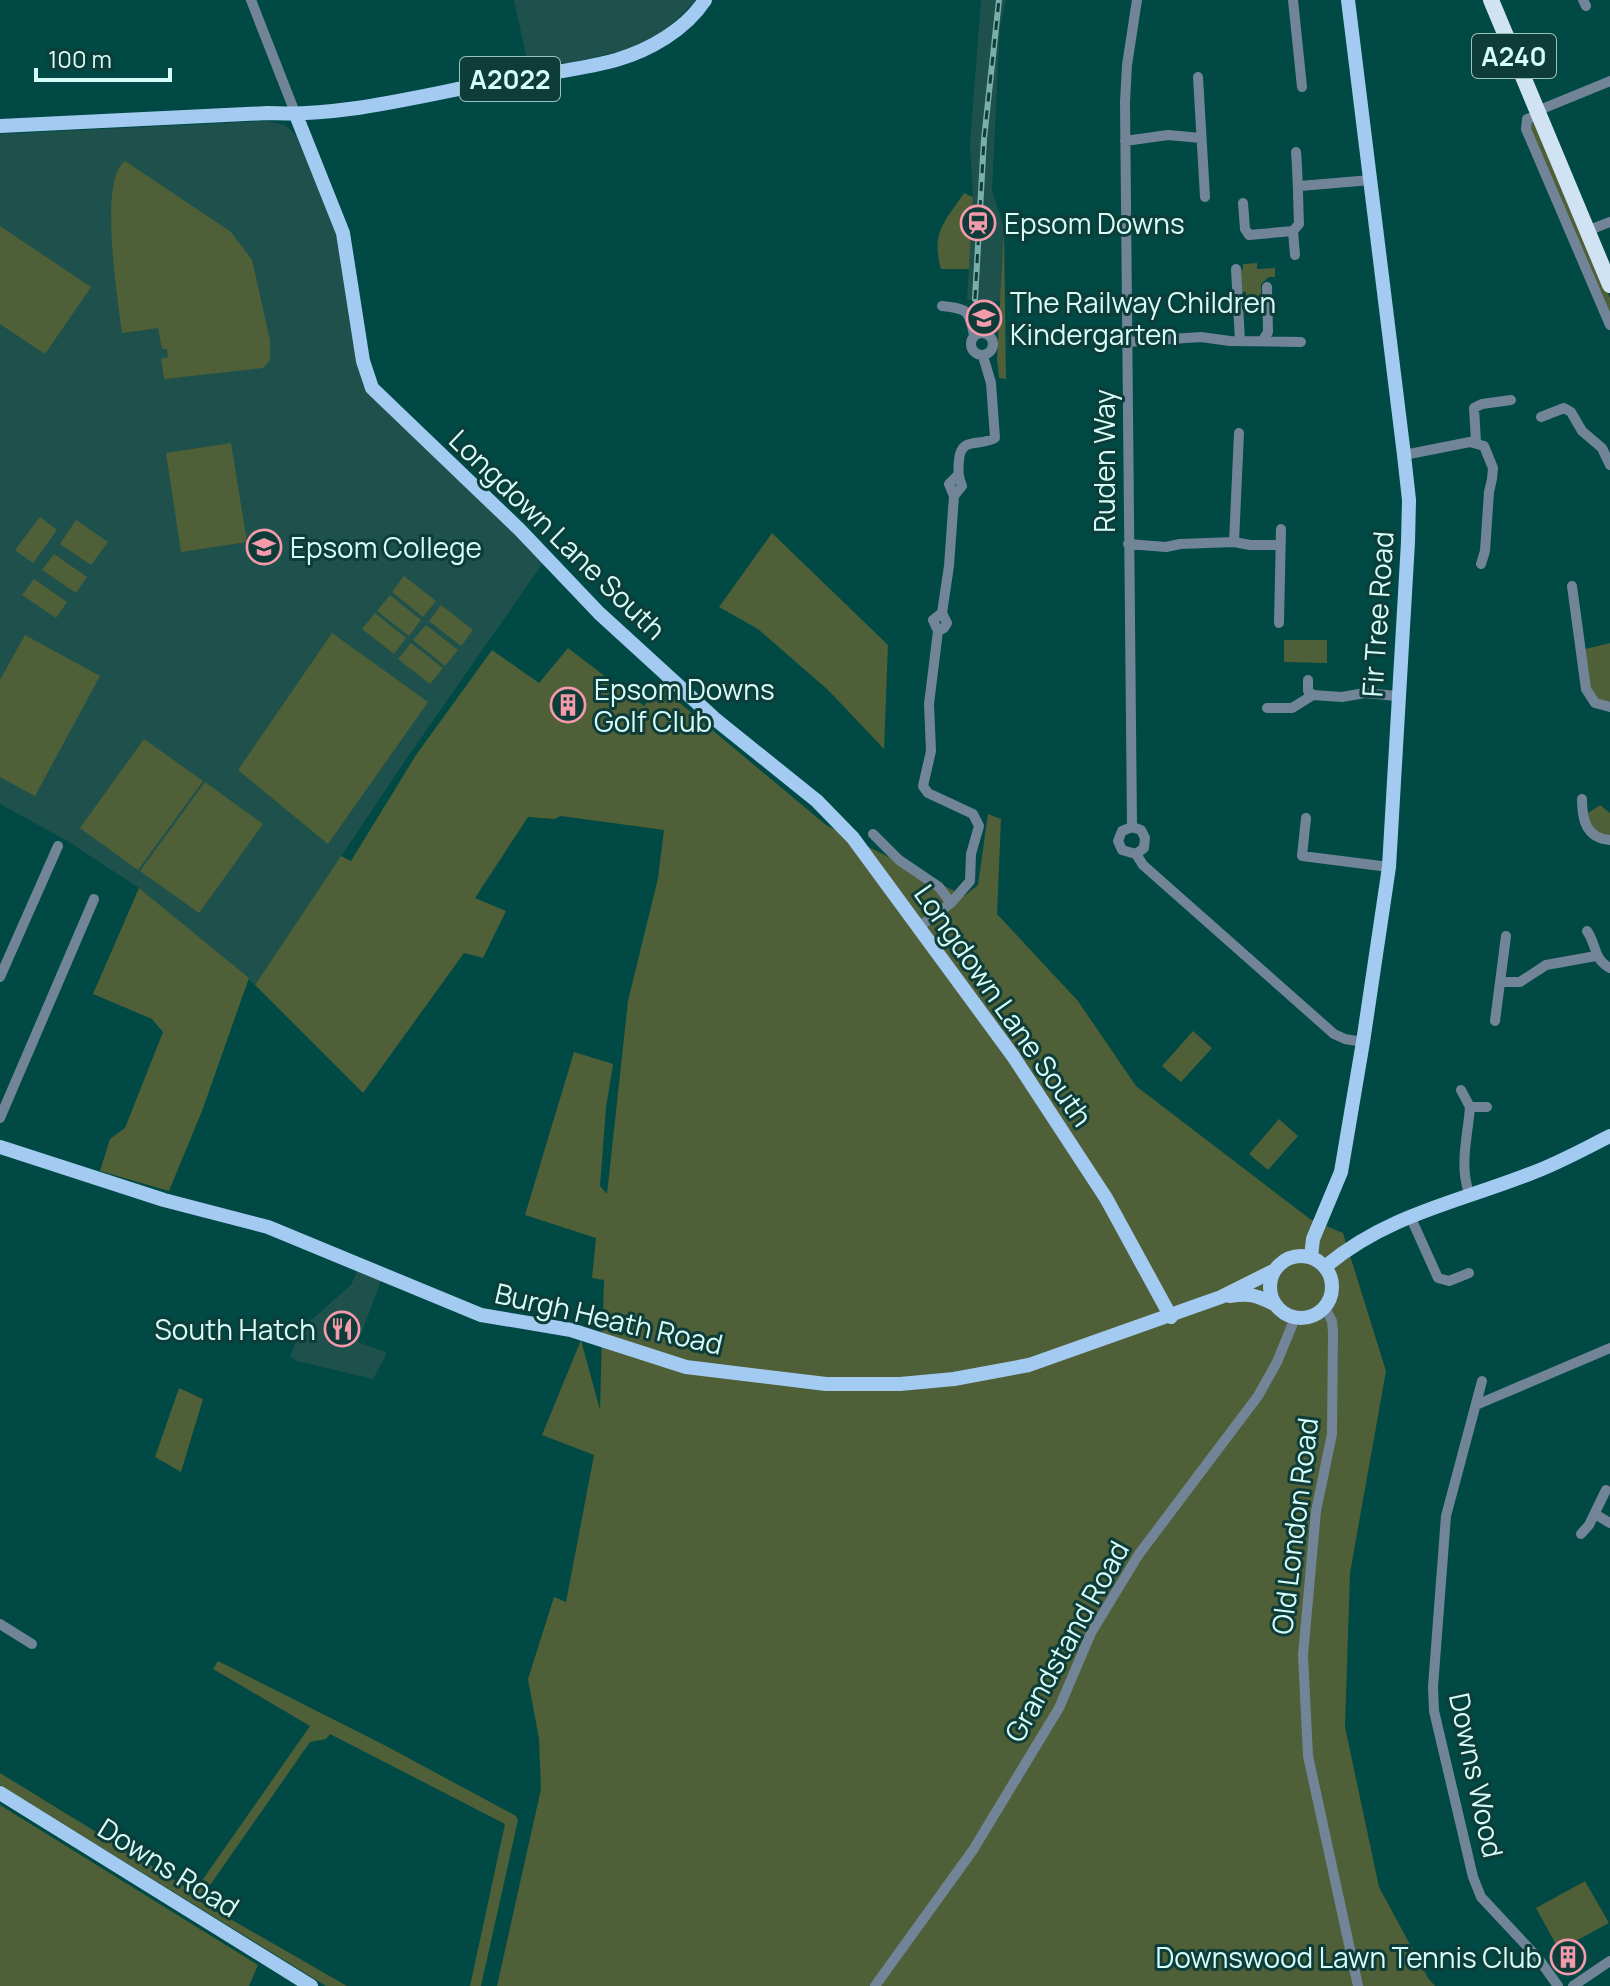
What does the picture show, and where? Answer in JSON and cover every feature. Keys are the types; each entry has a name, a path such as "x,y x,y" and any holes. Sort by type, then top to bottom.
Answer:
{"highway":[{"name":"A240","path":"1491,0 1610,285"}],"main road":[{"name":"A2022","path":"0,126 268,113 296,115 346,110 616,60 659,42 681,26 705,0"},
{"name":"Fir Tree Road","path":"1311,1257 1318,1226 1341,1172 1389,867 1409,518 1404,455 1348,0"},
{"name":"Longdown Lane South","path":"296,115 343,233 363,361 372,388 520,530 627,639 734,735 817,801 853,838 1013,1056 1106,1198 1171,1317"},
{"path":"1326,1266 1364,1238 1410,1216 1546,1168 1610,1136"},
{"name":"Burgh Heath Road","path":"0,1147 164,1200 268,1227 481,1315 571,1330 686,1367 855,1386 954,1379 1029,1365 1171,1317 1273,1271"},
{"name":"Fir Tree Road","path":"1290,1256 1318,1226"},
{"path":"1290,1256 1311,1257 1326,1266 1331,1276 1332,1294 1325,1308 1314,1315 1295,1318 1283,1313 1274,1304 1269,1284 1273,1271 1282,1261 1290,1256"},
{"name":"Burgh Heath Road","path":"1221,1297 1255,1294 1274,1304"},
{"name":"Downs Road","path":"0,1793 311,1986"}],"street":[{"path":"251,0 296,115"},
{"name":"Ruden Way","path":"1132,827 1125,141 1127,65 1137,0"},
{"path":"1293,0 1302,87"},
{"path":"1198,77 1205,197"},
{"path":"1610,81 1527,119 1526,129 1610,325"},
{"path":"1125,141 1168,135 1201,138"},
{"path":"1243,203 1245,229 1249,235 1293,231 1299,224 1300,186 1296,152"},
{"path":"1300,186 1371,180"},
{"path":"1587,231 1610,222"},
{"path":"1293,231 1295,255"},
{"path":"1236,269 1240,341"},
{"path":"1263,340 1268,332 1267,287"},
{"path":"942,306 969,313 974,335 970,342 971,350 983,356"},
{"path":"974,335 985,333 992,339 992,348 983,356"},
{"path":"1127,342 1201,337 1301,342"},
{"path":"919,927 951,903 970,881 971,854 979,826 973,814 928,793 923,786 931,751 929,704 938,631 933,620 942,613 949,566 954,496 949,484 957,476 963,446 995,438 991,383 983,356"},
{"path":"1476,442 1474,408 1511,400"},
{"path":"1541,417 1564,408 1571,412 1582,431 1602,448 1610,465"},
{"path":"1234,542 1239,433"},
{"path":"1404,455 1476,442 1489,453 1493,468 1481,564"},
{"path":"1279,623 1282,602 1279,585 1281,529"},
{"path":"1128,544 1166,547 1234,542 1280,545"},
{"path":"1572,586 1586,689 1595,703 1610,707"},
{"path":"1308,680 1308,691 1313,695 1342,697 1365,693 1397,696"},
{"path":"1267,708 1292,708 1313,695"},
{"path":"1582,799 1582,817 1586,827 1594,835 1610,840"},
{"path":"1306,818 1302,856 1389,867"},
{"name":"Ruden Way","path":"1136,854 1144,848 1145,838 1141,830 1132,827 1122,831 1118,841 1122,850 1136,854 1143,865 1334,1034 1363,1042"},
{"path":"873,834 899,860 939,887 951,903"},
{"path":"0,977 58,846"},
{"path":"0,1118 94,899"},
{"path":"1587,931 1596,956 1610,968"},
{"path":"1495,1021 1506,936"},
{"path":"1501,982 1527,979 1546,965 1596,956"},
{"path":"1461,1090 1468,1098 1470,1107 1464,1167 1469,1193"},
{"path":"1470,1107 1487,1107"},
{"path":"1410,1216 1438,1278 1449,1281 1469,1273"},
{"name":"Old London Road","path":"1325,1308 1332,1321 1333,1332 1332,1434 1316,1511 1304,1669 1308,1756 1358,1986"},
{"name":"Grandstand Road","path":"875,1986 973,1850 1059,1708 1091,1633 1139,1554 1258,1396 1277,1362 1295,1318"},
{"path":"1476,1405 1610,1348"},
{"name":"Downs Wood","path":"1482,1381 1446,1516 1433,1687 1434,1711 1473,1877 1481,1897 1538,1958 1558,1986"},
{"path":"1581,1534 1606,1490"},
{"path":"1595,1514 1610,1523"},
{"path":"0,1624 32,1644"},
{"path":"1573,1986 1610,1961"}],"shaded area":[{"path":"514,0 696,0 665,31 628,49 570,63 528,64"},
{"path":"981,0 1006,0 1000,27 992,190 1004,228 1001,301 967,300 973,197 970,144"},
{"name":"Epsom College","path":"265,121 285,125 299,138 344,245 363,386 543,563 407,758 255,985 139,888 69,842 0,804 0,134"},
{"path":"357,1271 381,1281 358,1342 387,1353 373,1379 297,1361 290,1356 302,1328 351,1285"}],"green space":[{"path":"1532,122 1537,123 1610,298 1610,316 1530,130"},
{"path":"125,161 231,232 252,260 270,340 270,360 263,368 164,379 161,359 168,357 167,349 162,349 158,328 122,333 111,215 117,172"},
{"path":"964,193 973,197 969,269 941,269 938,246 941,228"},
{"path":"0,226 91,287 45,354 0,324"},
{"path":"1004,228 1006,379 999,378 997,359"},
{"path":"1257,263 1257,269 1275,268 1275,277 1269,277 1261,284 1261,302 1256,303 1255,299 1246,300 1246,292 1239,292 1243,264"},
{"path":"231,443 247,542 181,552 166,453"},
{"path":"40,517 57,530 33,563 15,550"},
{"path":"76,520 108,542 91,565 60,544"},
{"path":"772,533 888,645 884,749 828,690 758,629 719,607"},
{"path":"54,554 87,577 76,593 42,570"},
{"path":"404,576 436,601 423,617 392,592"},
{"path":"34,579 67,602 56,618 22,595"},
{"path":"390,595 421,620 409,636 377,611"},
{"path":"441,605 473,630 461,646 429,621"},
{"path":"375,613 406,638 394,654 362,629"},
{"path":"426,625 458,650 445,666 413,640"},
{"path":"332,633 428,702 328,844 238,770"},
{"path":"25,635 100,676 35,796 0,777 0,680"},
{"path":"1284,640 1327,640 1327,663 1284,662"},
{"path":"411,643 443,668 430,684 398,659"},
{"path":"1610,643 1610,707 1590,697 1581,650"},
{"name":"Epsom Downs Golf Club","path":"568,648 644,706 663,679 675,699 826,825 964,896 978,885 988,814 1001,819 997,914 1078,1001 1136,1086 1310,1219 1343,1233 1386,1371 1350,1573 1345,1727 1379,1887 1435,1986 497,1986 541,1789 539,1739 528,1679 554,1597 566,1602 594,1455 542,1435 581,1340 600,1410 602,1332 599,1330 603,1317 604,1280 592,1278 596,1238 525,1215 574,1052 613,1064 600,1186 607,1194 628,1001 658,878 664,830 561,816 554,819 528,817 475,898 506,911 483,958 464,953 363,1093 255,985 341,856 351,861 416,755 492,650 539,683"},
{"path":"144,739 203,781 138,870 80,828"},
{"path":"205,782 263,824 199,913 140,871"},
{"path":"1600,805 1610,813 1610,840 1603,839 1582,817"},
{"path":"139,888 249,978 202,1111 169,1191 100,1171 110,1139 125,1128 163,1032 152,1019 93,994"},
{"path":"1193,1031 1212,1048 1181,1082 1162,1066"},
{"path":"1279,1119 1298,1136 1268,1170 1249,1154"},
{"path":"179,1388 203,1399 181,1472 155,1457"},
{"path":"218,1661 516,1816 518,1820 481,1986 470,1986 505,1824 330,1734 326,1739 310,1742 199,1901 347,1986 326,1986 0,1785 0,1773 194,1892 310,1726 213,1669"},
{"path":"0,1805 258,1965 249,1986 0,1986"},
{"path":"1585,1881 1609,1923 1559,1950 1536,1908"}],"railway":[{"path":"975,299 984,139 999,0"}],"place":[{"name":"Epsom Downs","path":"978,223"},
{"name":"The Railway Children Kindergarten","path":"984,318"},
{"name":"Epsom College","path":"264,547"},
{"name":"Epsom Downs Golf Club","path":"568,705"},
{"name":"South Hatch","path":"342,1329"},
{"name":"Downswood Lawn Tennis Club","path":"1568,1957"}]}
